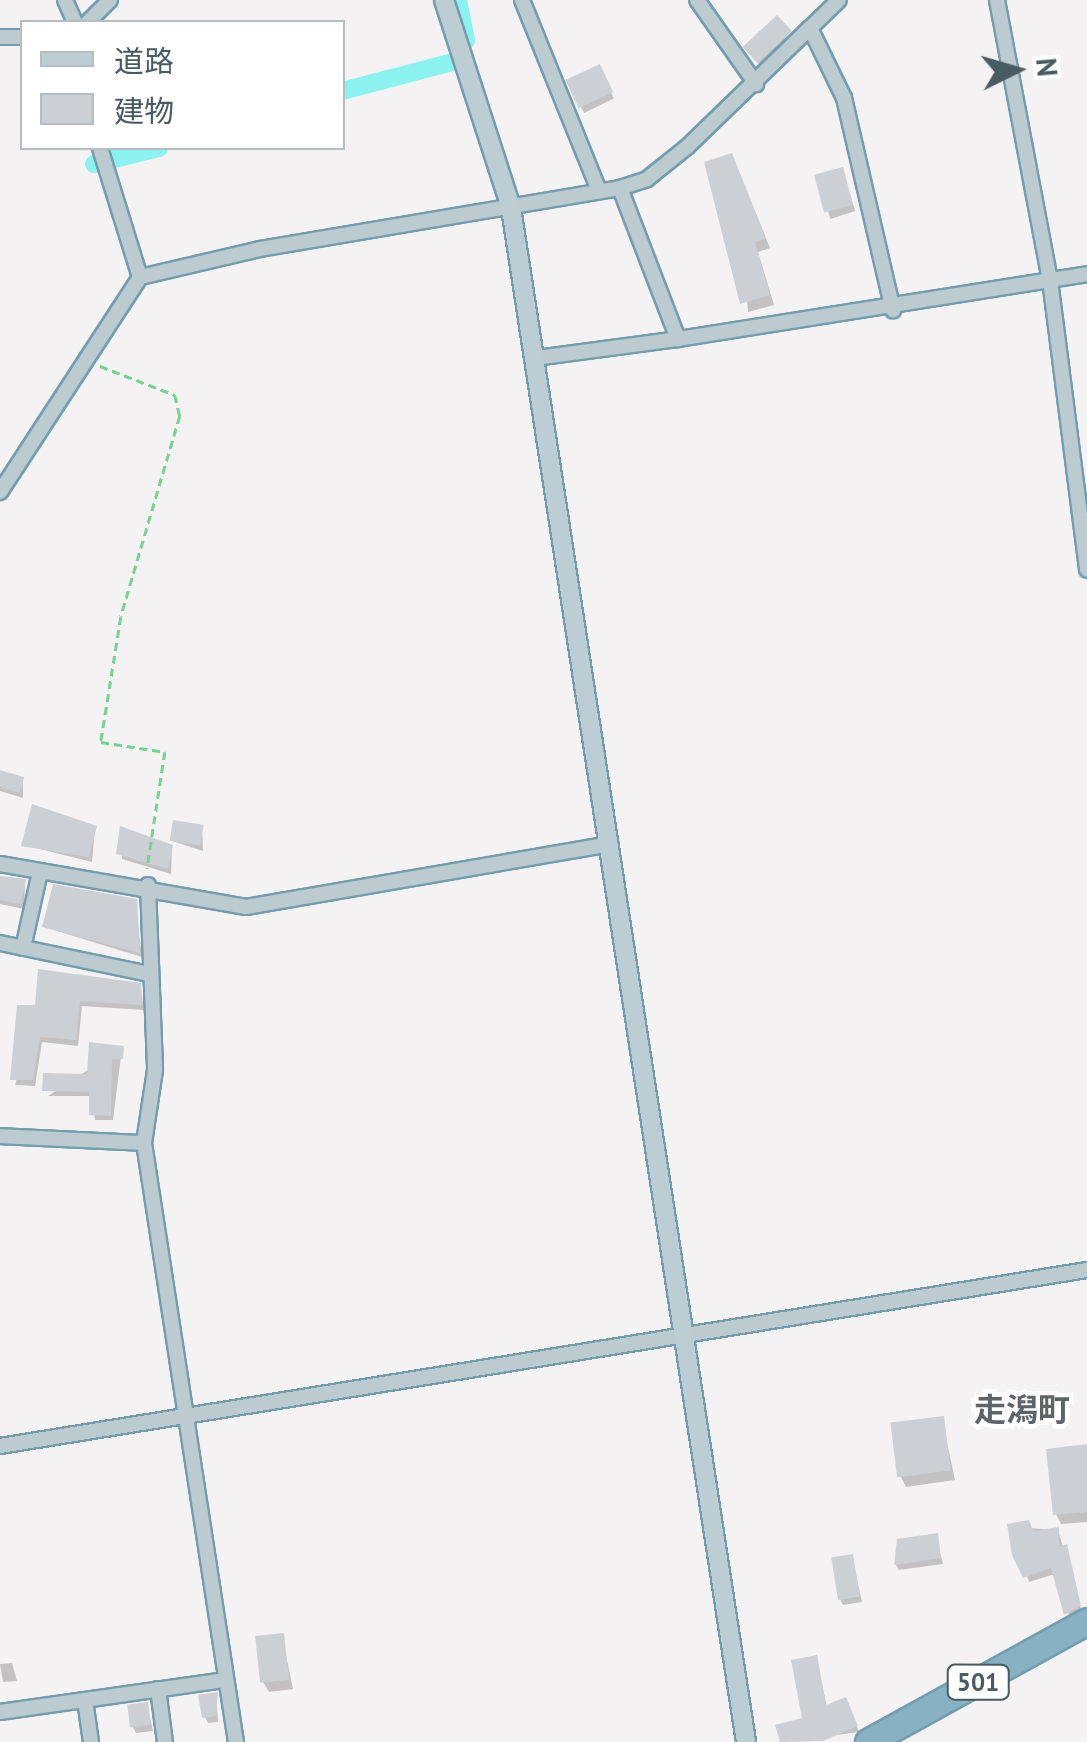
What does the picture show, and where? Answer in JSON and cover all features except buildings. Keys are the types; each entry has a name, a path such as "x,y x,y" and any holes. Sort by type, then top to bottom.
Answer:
{"highway":[{"name":"501","path":"868,1742 1087,1622"}],"street":[{"path":"90,20 110,0"},
{"path":"444,0 511,208 689,1340 746,1742"},
{"path":"522,0 599,192"},
{"path":"697,0 756,84"},
{"path":"0,492 140,277 647,180 756,84 839,0"},
{"path":"997,0 1050,280 1087,570"},
{"path":"810,28 844,98 893,310"},
{"path":"102,159 140,277"},
{"path":"620,188 678,339"},
{"path":"536,358 893,310 1087,274"},
{"path":"0,864 148,885 246,907 611,844"},
{"path":"23,948 40,872"},
{"path":"148,885 155,1070 144,1143 236,1742"},
{"path":"0,943 150,974"},
{"path":"0,1136 144,1143"},
{"path":"0,1446 689,1340 1087,1270"},
{"path":"0,1712 226,1680"},
{"path":"158,1690 164,1742"},
{"path":"85,1700 90,1742"}],"path":[{"path":"88,361 174,396 180,416 121,616 102,742 165,752 148,885"}],"waterway":[{"path":"458,0 466,40"},
{"path":"345,90 449,63"},
{"path":"94,164 151,150"}],"district":[{"name":"走潟町","path":"1022,1409"}]}
